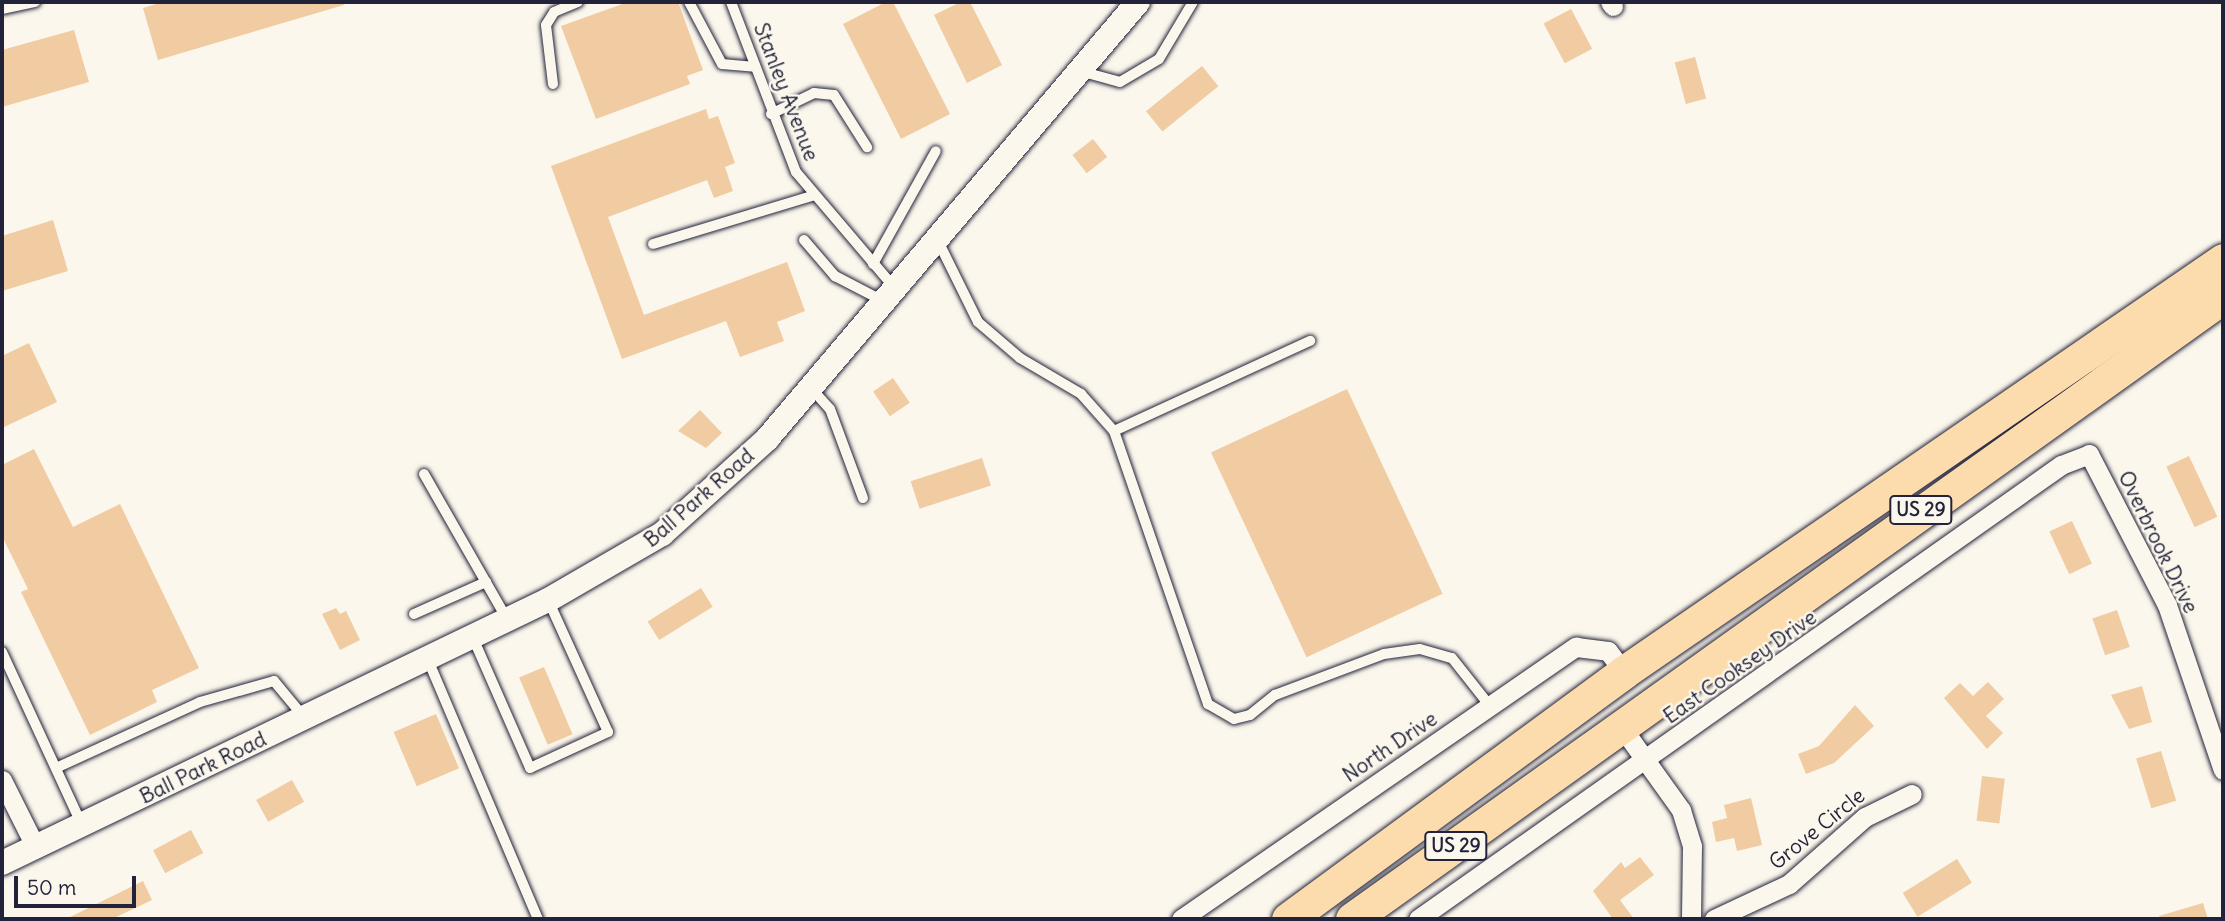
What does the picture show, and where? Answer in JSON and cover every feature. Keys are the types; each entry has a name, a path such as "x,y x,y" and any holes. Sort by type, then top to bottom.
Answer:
{"highway":[{"name":"US 29","path":"1288,919 1625,672 2223,260"},
{"name":"US 29","path":"1352,919 1623,729 2223,297"}],"street":[{"name":"Ball Park Road","path":"2,863 428,660 548,600 662,534 767,439 1076,70 1138,2"},
{"name":"East Cooksey Drive","path":"1418,919 1647,761 2062,466 2089,454"},
{"name":"Overbrook Drive","path":"2089,454 2167,605 2223,771"},
{"name":"North Drive","path":"1181,919 1577,647 1608,651 1625,672"},
{"path":"1623,729 1681,810 1692,846 1691,919"},
{"path":"2,779 36,848"},
{"name":"Grove Circle","path":"1714,919 1790,884 1866,817 1912,794"}],"lane":[{"path":"2,9 35,2"},
{"path":"553,84 546,25 554,12 578,2"},
{"path":"689,2 722,64 755,67"},
{"name":"Stanley Avenue","path":"731,2 771,114 812,196 873,264 889,294"},
{"path":"1076,70 1120,82 1158,59 1193,2"},
{"path":"771,114 814,93 834,95 867,147"},
{"path":"873,264 936,151"},
{"path":"653,244 812,196"},
{"path":"936,237 954,284 978,322 1020,358 1081,394 1114,431 1208,704 1222,715 1250,715 1275,695 1384,654 1420,649 1452,658 1490,706"},
{"path":"804,240 835,276 889,294"},
{"path":"1114,431 1310,341"},
{"path":"810,388 830,409 863,498"},
{"path":"424,474 507,620"},
{"path":"414,614 486,582"},
{"path":"473,637 530,768 608,732 548,600"},
{"path":"2,652 83,826"},
{"path":"428,660 538,919"},
{"path":"56,768 200,702 274,681 305,719"}],"building":[{"path":"163,2 343,2 344,5 158,60 143,8"},
{"path":"628,2 678,2 703,70 687,76 690,84 596,119 561,26"},
{"path":"886,2 893,2 950,114 901,139 843,24"},
{"path":"961,2 970,2 1002,65 967,83 934,15"},
{"path":"1571,9 1592,49 1565,63 1544,24"},
{"path":"74,30 89,82 2,107 2,50"},
{"path":"1695,57 1706,99 1686,104 1675,62"},
{"path":"1202,66 1218,86 1162,132 1146,111"},
{"path":"706,109 709,119 718,116 735,163 725,167 733,191 714,198 707,180 608,217 644,315 787,262 805,311 777,322 784,341 740,357 726,321 622,359 551,166"},
{"path":"1093,139 1107,157 1087,173 1073,155"},
{"path":"53,220 68,271 2,291 2,236"},
{"path":"29,343 57,402 2,428 2,356"},
{"path":"893,378 910,403 890,416 873,391"},
{"path":"1347,389 1443,594 1307,657 1211,452"},
{"path":"700,410 722,433 706,448 678,431"},
{"path":"34,449 73,527 120,504 199,668 152,690 157,702 90,735 21,592 28,589 2,536 2,465"},
{"path":"2189,456 2217,517 2195,527 2166,467"},
{"path":"982,458 991,486 920,509 911,481"},
{"path":"2072,521 2092,564 2069,574 2049,532"},
{"path":"701,588 713,607 659,640 648,621"},
{"path":"336,608 340,614 346,611 360,640 340,650 322,614"},
{"path":"2117,610 2130,647 2105,655 2092,618"},
{"path":"544,667 573,734 548,745 519,678"},
{"path":"1988,682 2004,699 1986,716 2003,733 1987,749 1944,698 1960,683 1973,696"},
{"path":"2142,686 2152,722 2129,729 2111,695"},
{"path":"1855,705 1874,726 1834,763 1806,774 1798,754 1819,746"},
{"path":"436,714 459,768 417,786 394,732"},
{"path":"2161,751 2176,801 2151,808 2136,759"},
{"path":"1982,776 2005,779 1999,823 1977,821"},
{"path":"292,780 304,802 268,822 256,800"},
{"path":"1751,798 1762,845 1737,851 1734,838 1716,842 1712,822 1727,818 1724,805"},
{"path":"191,830 203,853 165,873 153,850"},
{"path":"1640,857 1654,875 1620,900 1634,919 1613,919 1593,891 1621,862 1625,868"},
{"path":"1957,859 1972,883 1918,917 1903,893"},
{"path":"143,881 152,900 112,919 66,919"},
{"path":"2203,903 2208,919 2160,919 2159,916"}]}
